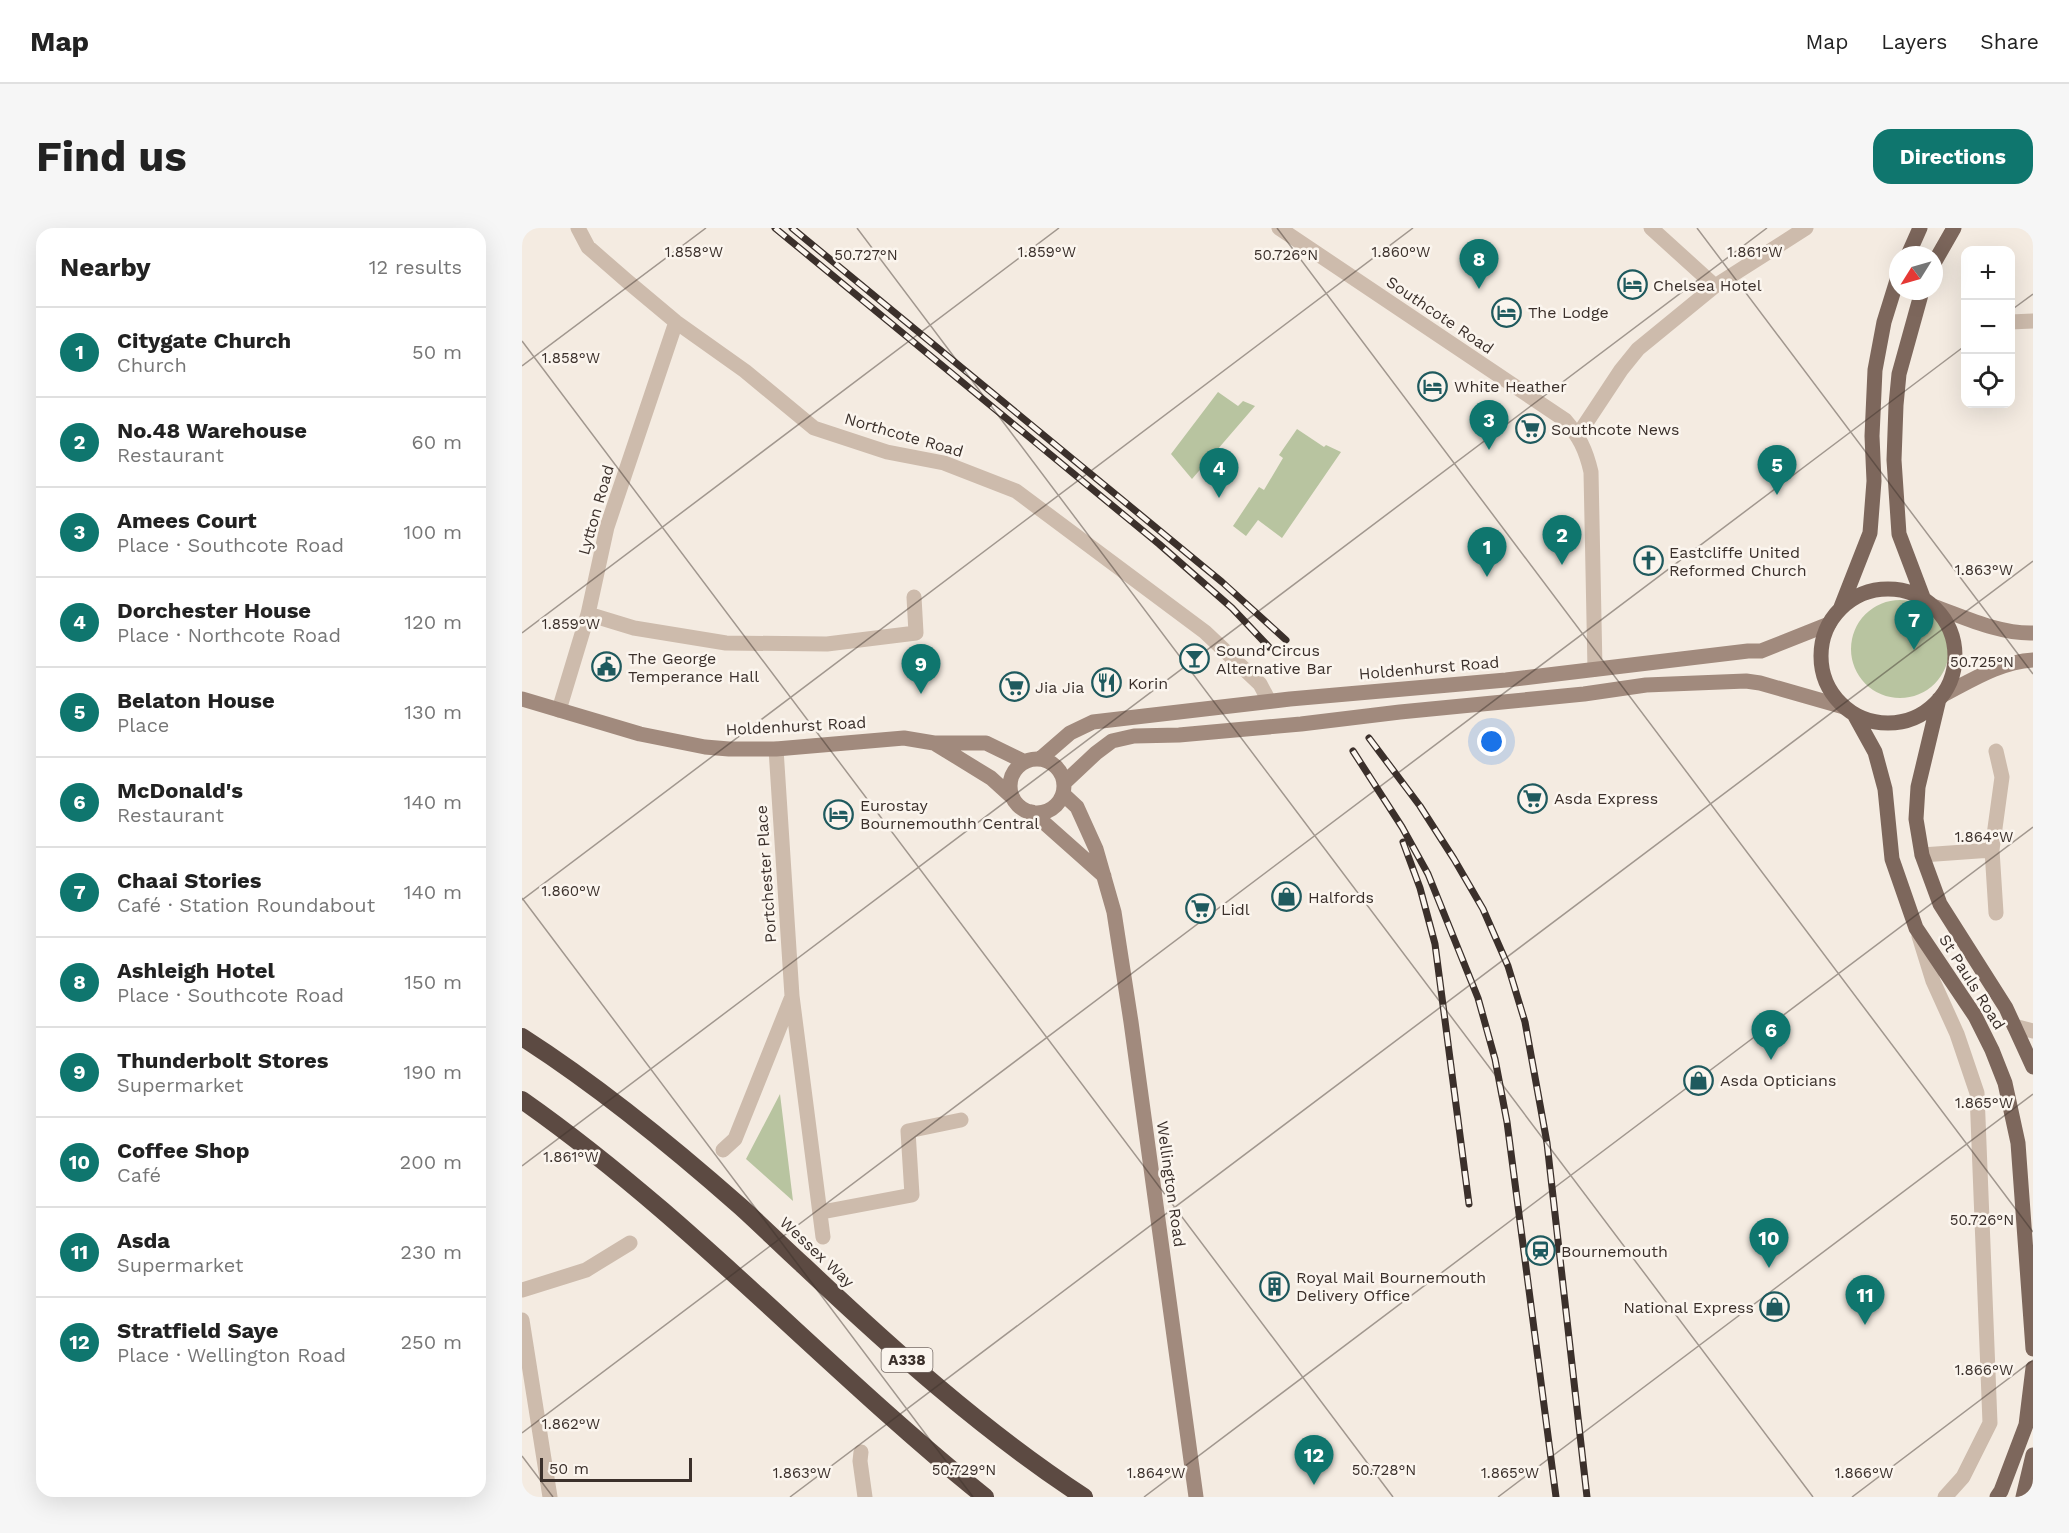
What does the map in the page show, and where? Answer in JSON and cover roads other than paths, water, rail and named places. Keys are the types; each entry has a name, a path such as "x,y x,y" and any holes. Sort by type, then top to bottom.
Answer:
{"highway":[{"name":"Wessex Way","path":"522,1037 607,1096 667,1144 742,1208 868,1326 925,1375 1037,1466 1084,1497"},
{"path":"522,1100 603,1160 852,1383 985,1497"}],"main road":[{"path":"1912,246 1920,228"},
{"path":"1943,247 1954,228"},
{"path":"1891,300 1884,322 1875,370 1872,436 1874,482 1870,533 1841,607 1829,624 1822,645 1821,665 1827,685 1834,696 1849,710 1872,721 1892,723 1912,719 1929,709 1941,697 1949,683 1955,661 1953,641 1946,622 1929,603 1899,534 1894,460 1896,405 1899,374 1920,300"},
{"path":"1841,607 1860,595 1882,589 1904,591 1929,603"},
{"name":"St Pauls Road","path":"1941,697 1918,787 1916,819 1922,855 1940,904 2006,1008 2033,1067"},
{"name":"St Pauls Road","path":"1849,710 1875,752 1885,789 1892,859 1916,928 1975,1016 2005,1083 2019,1143 2033,1349"},
{"path":"1997,1497 2026,1425 2033,1368"},
{"path":"2023,1497 2033,1455"}],"street":[{"name":"Northcote Road","path":"578,228 588,247 676,322 745,371 814,428 887,452 944,463 1016,491 1205,632 1260,684 1290,699"},
{"name":"Southcote Road","path":"1279,228 1565,420 1578,435"},
{"path":"1651,228 1715,286"},
{"path":"1595,669 1591,472 1586,452 1578,435 1621,370 1638,349 1715,286 1806,228"},
{"path":"2015,322 2033,321"},
{"name":"Lytton Road","path":"559,710 588,614 607,527 676,322"},
{"path":"588,614 634,628 726,643 827,644 916,633 914,597"},
{"path":"1929,603 1984,624 2021,633 2033,633"},
{"name":"Holdenhurst Road","path":"1013,798 1011,782 1018,767 1032,761 1070,733 1093,722 1269,701 1506,680 1761,651 1829,624"},
{"path":"1941,697 1987,672 2018,661 2033,660"},
{"path":"1032,812 1040,813 1054,807 1064,788 1096,753 1112,741 1134,736 1179,735 1301,724 1584,694 1646,685 1746,681 1760,683 1849,710"},
{"name":"Northcote Road","path":"1260,684 1269,701"},
{"name":"Holdenhurst Road","path":"522,699 640,734 681,744 729,750 776,749 904,738 934,743 986,743 1032,761 1049,761 1062,774 1064,788"},
{"name":"Holdenhurst Road","path":"934,743 991,778 1018,804 1032,812"},
{"name":"Portchester Place","path":"776,749 792,996 824,1237"},
{"path":"1996,751 2002,777 1992,850 1996,912"},
{"name":"Wellington Road","path":"1064,788 1077,807 1096,849 1114,912 1196,1497"},
{"path":"1032,812 1104,876"},
{"path":"1922,855 1992,850"},
{"path":"1916,928 1932,981 1957,1034 1977,1093 1990,1423 1963,1477 1945,1497"},
{"name":"Portchester Place","path":"723,1150 735,1139 792,996"},
{"path":"2014,1026 2033,1031"},
{"path":"822,1212 912,1195 908,1131 961,1120"},
{"path":"522,1290 586,1270 630,1243"},
{"path":"522,1320 549,1497"},
{"path":"861,1452 865,1497"}],"railway":[{"path":"775,228 1159,544 1232,608 1269,647"},
{"path":"792,228 1222,582 1286,640"},
{"path":"1369,738 1420,806 1483,909 1508,966 1525,1022 1547,1143 1587,1497"},
{"path":"1353,751 1402,827 1428,874 1478,998 1495,1059 1507,1122 1556,1497"},
{"path":"1403,842 1420,888 1435,944 1469,1204"}],"place":[{"name":"Chelsea Hotel","path":"1632,285"},
{"name":"Ashleigh Hotel","path":"1479,289"},
{"name":"The Lodge","path":"1507,312"},
{"name":"White Heather","path":"1433,386"},
{"name":"Southcote News","path":"1530,429"},
{"name":"Amees Court","path":"1489,450"},
{"name":"Belaton House","path":"1777,495"},
{"name":"Dorchester House","path":"1219,498"},
{"name":"Eastcliffe United Reformed Church","path":"1648,561"},
{"name":"No.48 Warehouse","path":"1562,565"},
{"name":"Citygate Church","path":"1487,577"},
{"name":"Chaai Stories","path":"1914,650"},
{"name":"Sound Circus Alternative Bar","path":"1195,659"},
{"name":"The George Temperance Hall","path":"607,667"},
{"name":"Korin","path":"1107,683"},
{"name":"Jia Jia","path":"1014,687"},
{"name":"Thunderbolt Stores","path":"921,694"},
{"name":"Asda Express","path":"1533,798"},
{"name":"Eurostay Bournemouthh Central","path":"839,814"},
{"name":"Halfords","path":"1287,897"},
{"name":"Lidl","path":"1200,909"},
{"name":"McDonald's","path":"1771,1060"},
{"name":"Asda Opticians","path":"1699,1080"},
{"name":"Bournemouth","path":"1540,1251"},
{"name":"Coffee Shop","path":"1769,1268"},
{"name":"Royal Mail Bournemouth Delivery Office","path":"1275,1286"},
{"name":"National Express","path":"1775,1307"},
{"name":"Asda","path":"1865,1325"},
{"name":"Stratfield Saye","path":"1314,1485"}]}
